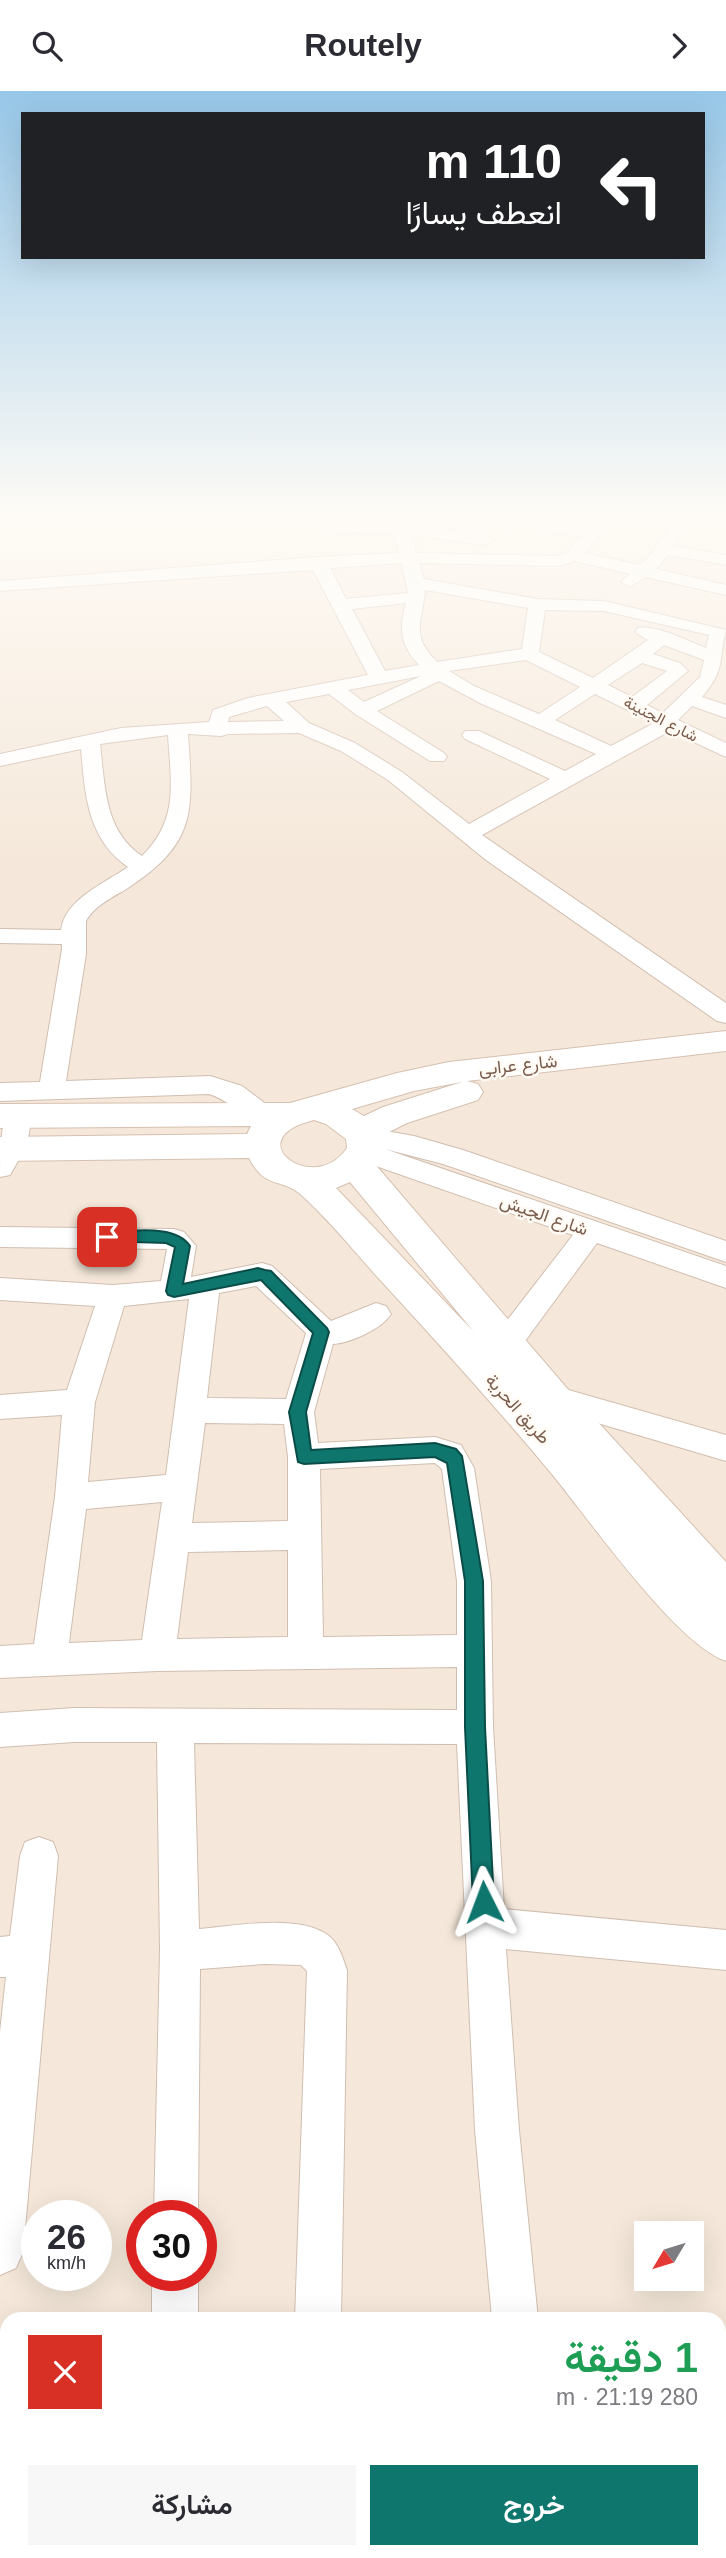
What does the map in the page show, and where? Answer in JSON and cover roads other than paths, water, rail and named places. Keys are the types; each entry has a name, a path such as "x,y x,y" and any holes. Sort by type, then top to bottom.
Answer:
{"main road":[{"name":"شارع عرابى","path":"281,1121 381,1088 449,1073 645,1053 726,1041"},
{"name":"شارع عرابى","path":"359,1146 421,1105 484,1088 726,1063"},
{"path":"6,1107 281,1121"},
{"path":"4,1155 281,1121 343,1116 359,1146 338,1175 307,1180 293,1178 271,1166 264,1158 281,1121"},
{"name":"طريق الحرية","path":"359,1146 506,1343 726,1593"},
{"name":"طريق الحرية","path":"307,1180 383,1258 723,1645"}],"street":[{"path":"354,630 379,677"},
{"path":"412,630 411,638 436,671 514,711 613,755"},
{"path":"221,730 218,721 224,712 271,699 379,677 436,671 529,654 537,630"},
{"path":"637,630 720,647"},
{"path":"672,630 720,647"},
{"path":"541,721 640,656 663,637"},
{"path":"468,834 668,722 704,686 720,647"},
{"name":"شارع الجنينة","path":"529,654 726,751"},
{"path":"634,705 679,671 640,656"},
{"path":"362,710 436,671"},
{"path":"332,687 362,710 437,757"},
{"path":"271,699 302,727 348,747 395,776 494,855 726,1015"},
{"path":"690,699 726,712"},
{"path":"514,711 472,735 567,779"},
{"path":"0,760 121,734 178,728 221,730 302,727"},
{"path":"51,1092 75,937 72,927 80,913 143,867 167,844 180,823 178,728"},
{"path":"90,742 99,810 106,835 128,859 143,867"},
{"path":"0,936 75,937"},
{"path":"4,1155 6,1107 51,1092 210,1085 233,1093 281,1121"},
{"name":"شارع الجيش","path":"359,1146 726,1277"},
{"name":"شارع الجيش","path":"359,1146 440,1153 726,1252"},
{"path":"506,1343 591,1231"},
{"path":"0,1237 174,1239 183,1246 174,1291"},
{"path":"0,1290 113,1296 174,1291 262,1274 321,1332 339,1332 376,1314"},
{"path":"158,1655 179,1487 192,1410 205,1286"},
{"path":"49,1660 71,1497 79,1402 113,1296"},
{"path":"306,1653 304,1457 298,1412 321,1332"},
{"path":"551,1397 726,1448"},
{"path":"0,1407 79,1402"},
{"path":"192,1410 298,1412"},
{"path":"304,1457 435,1450 450,1454 456,1461 474,1581 475,1727 485,1927 497,2130 514,2312"},
{"path":"71,1497 179,1487"},
{"path":"173,1538 304,1535"},
{"path":"0,1663 158,1655 473,1651"},
{"path":"0,1730 74,1725 475,1727"},
{"path":"175,1725 180,1950 176,2200"},
{"path":"0,2252 17,2092 13,1957 39,1856"},
{"path":"485,1927 726,1950"},
{"path":"180,1950 299,1944 309,1946 324,1960 327,1971 318,2312"},
{"path":"175,2291 175,2312"}]}
